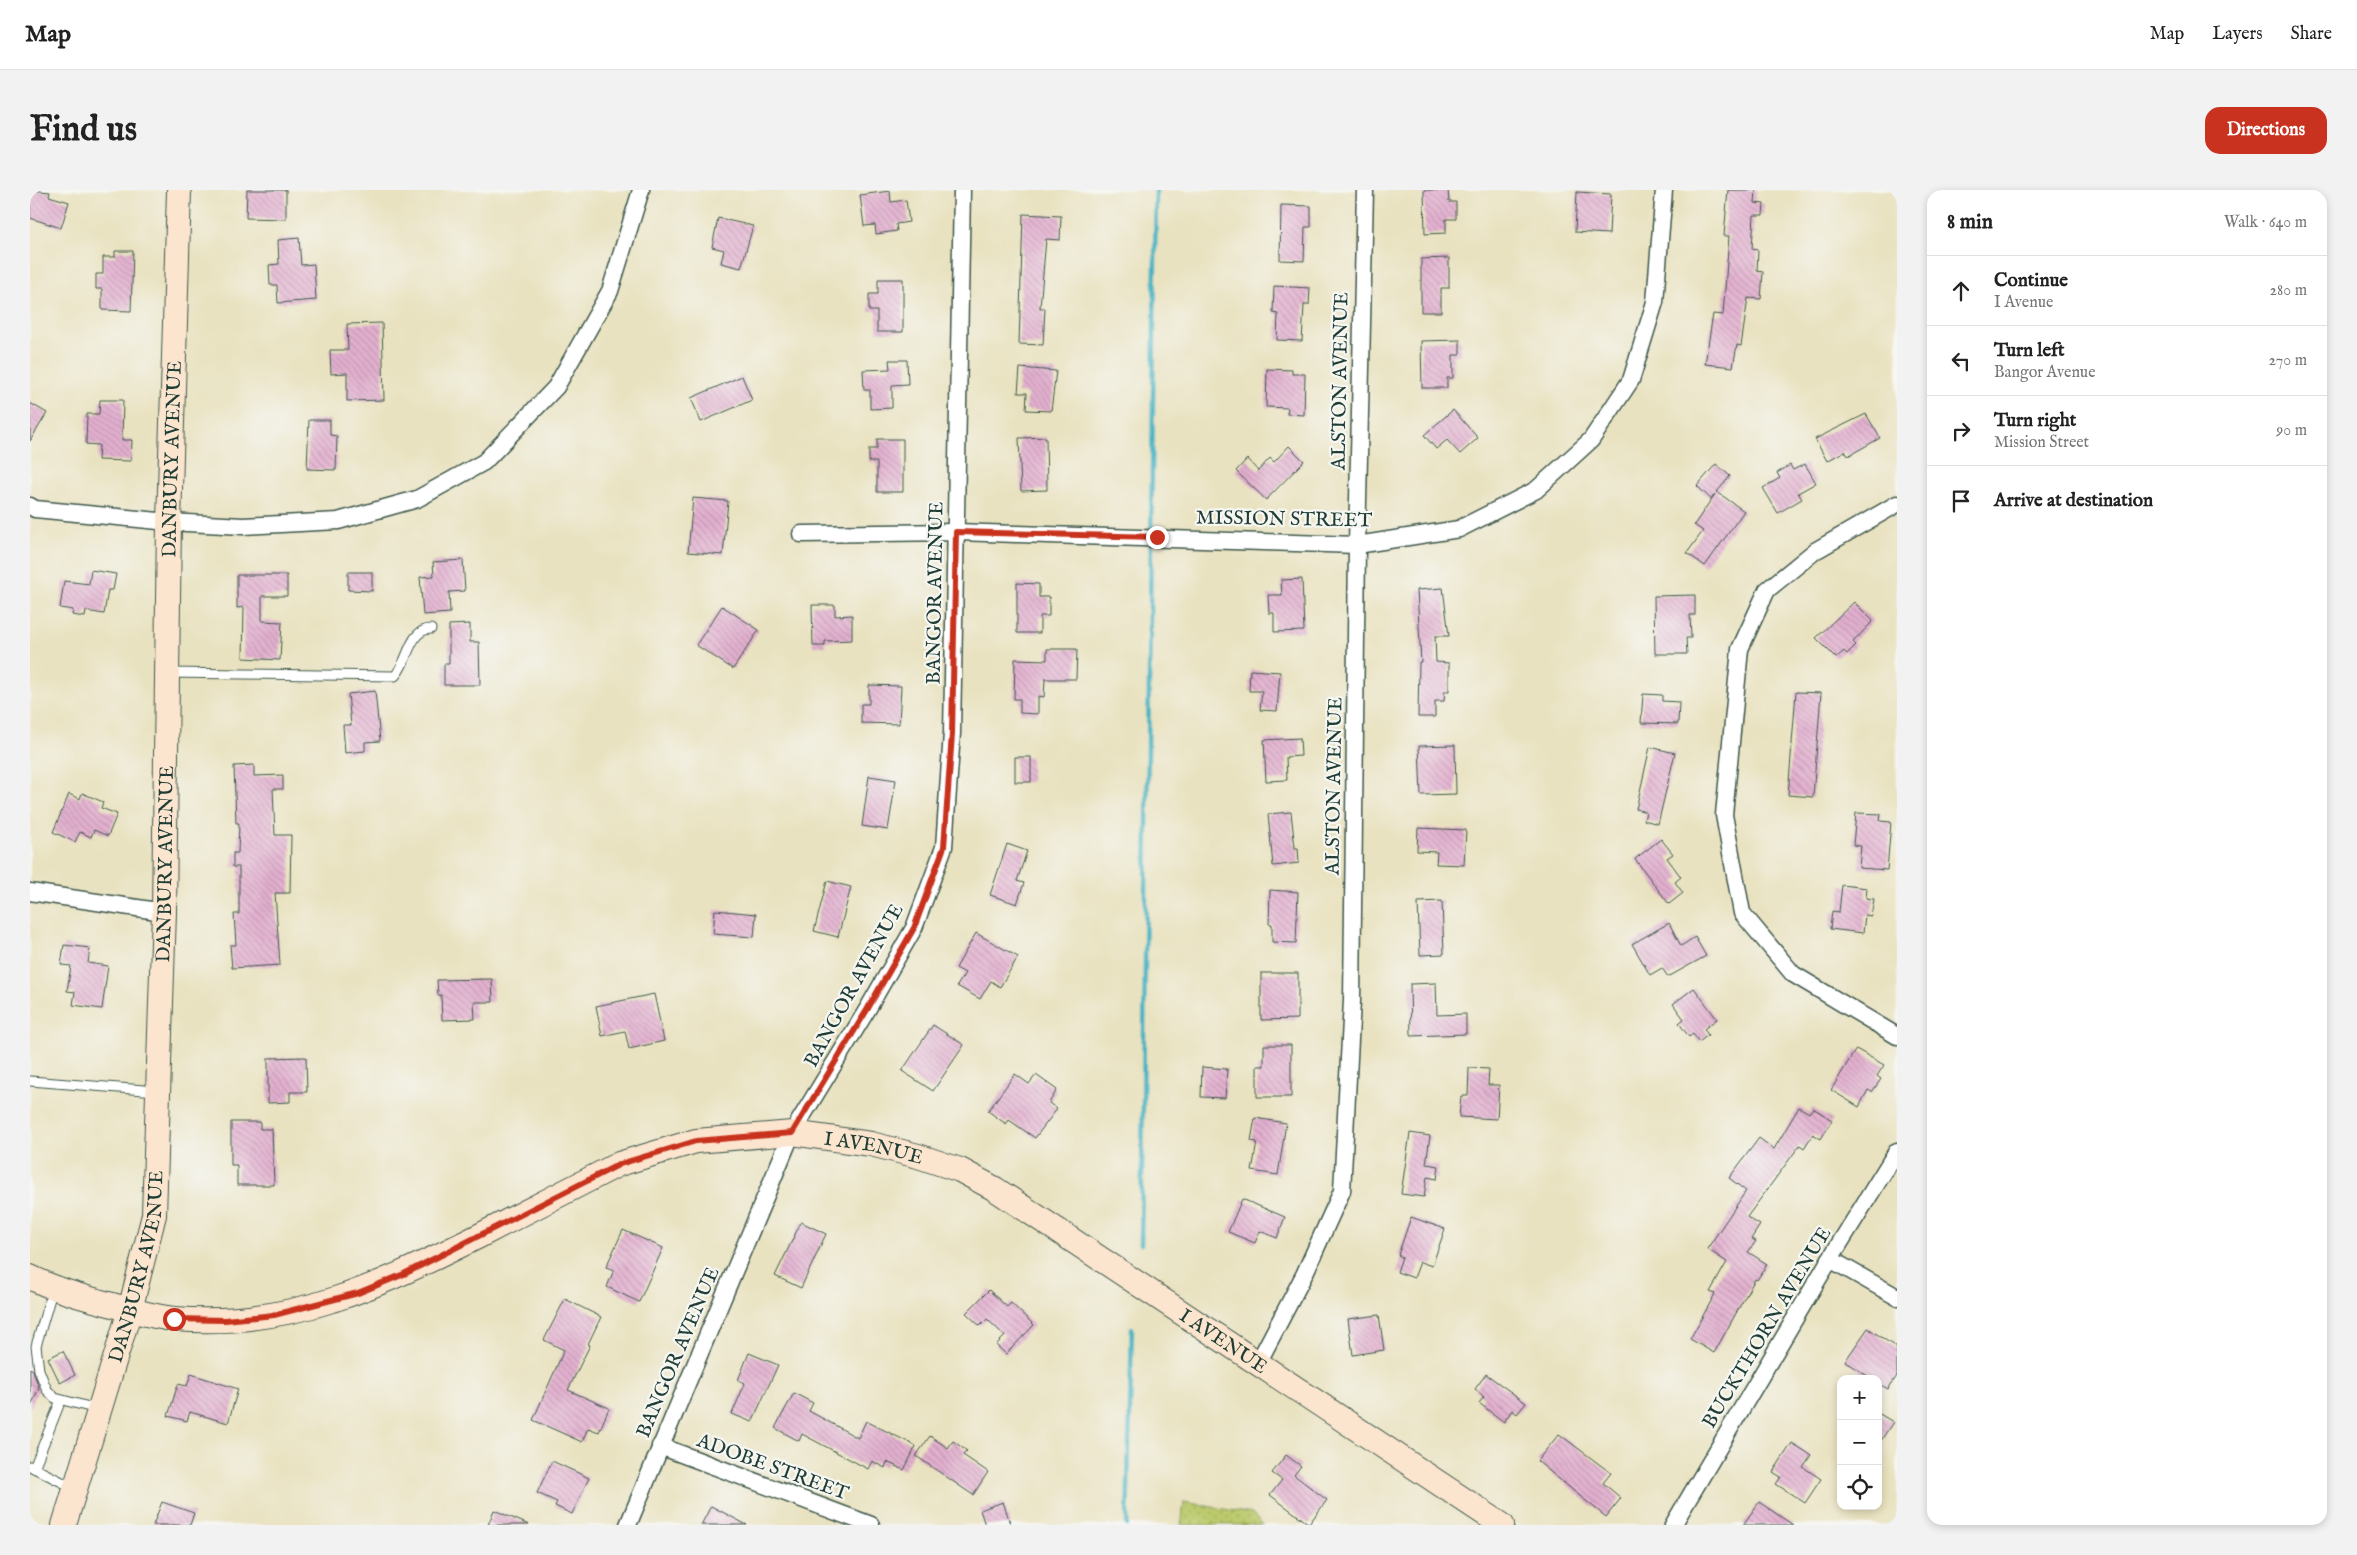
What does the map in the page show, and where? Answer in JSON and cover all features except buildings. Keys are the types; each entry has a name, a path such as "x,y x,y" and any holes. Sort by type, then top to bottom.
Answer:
{"main road":[{"name":"DANBURY AVENUE","path":"64,1525 130,1310 154,1215 164,912 169,522 179,190"},
{"name":"I AVENUE","path":"30,1277 53,1288 130,1310 174,1319 225,1320 274,1315 358,1293 404,1274 620,1164 696,1141 792,1133 871,1144 918,1156 960,1170 995,1189 1502,1525"}],"street":[{"path":"30,506 35,509 169,522 243,526 338,521 417,499 484,462 556,387 610,291 641,190"},
{"name":"BANGOR AVENUE","path":"628,1525 792,1133 867,1010 914,928 944,847 952,734 962,190"},
{"name":"ALSTON AVENUE","path":"1258,1363 1304,1275 1342,1191 1352,1001 1357,545 1365,190"},
{"name":"MISSION STREET","path":"801,534 956,532 1357,545 1459,530 1536,490 1591,440 1631,380 1655,302 1664,190"},
{"path":"1897,504 1815,551 1767,590 1740,648 1724,815 1742,913 1793,974 1897,1036"},
{"path":"30,892 164,912"},
{"name":"BUCKTHORN AVENUE","path":"1673,1525 1830,1259 1897,1151"},
{"path":"1830,1259 1897,1297"},
{"name":"ADOBE STREET","path":"660,1446 871,1525"}],"lane":[{"path":"167,673 395,676 401,670 415,636 422,629 431,629"},
{"path":"30,1080 157,1091"},
{"path":"53,1288 36,1346 39,1370 47,1390 54,1398 98,1410"},
{"path":"61,1400 32,1467 74,1488"}],"green space":[{"path":"1184,1502 1252,1514 1263,1525 1181,1525"}],"waterway":[{"path":"1141,1244 1156,190"},
{"path":"1127,1525 1132,1328"}],"route":[{"path":"174,1319 225,1320 274,1315 358,1293 404,1274 620,1164 696,1141 792,1133 867,1010 914,928 944,847 952,734 956,532 1157,537"}]}
